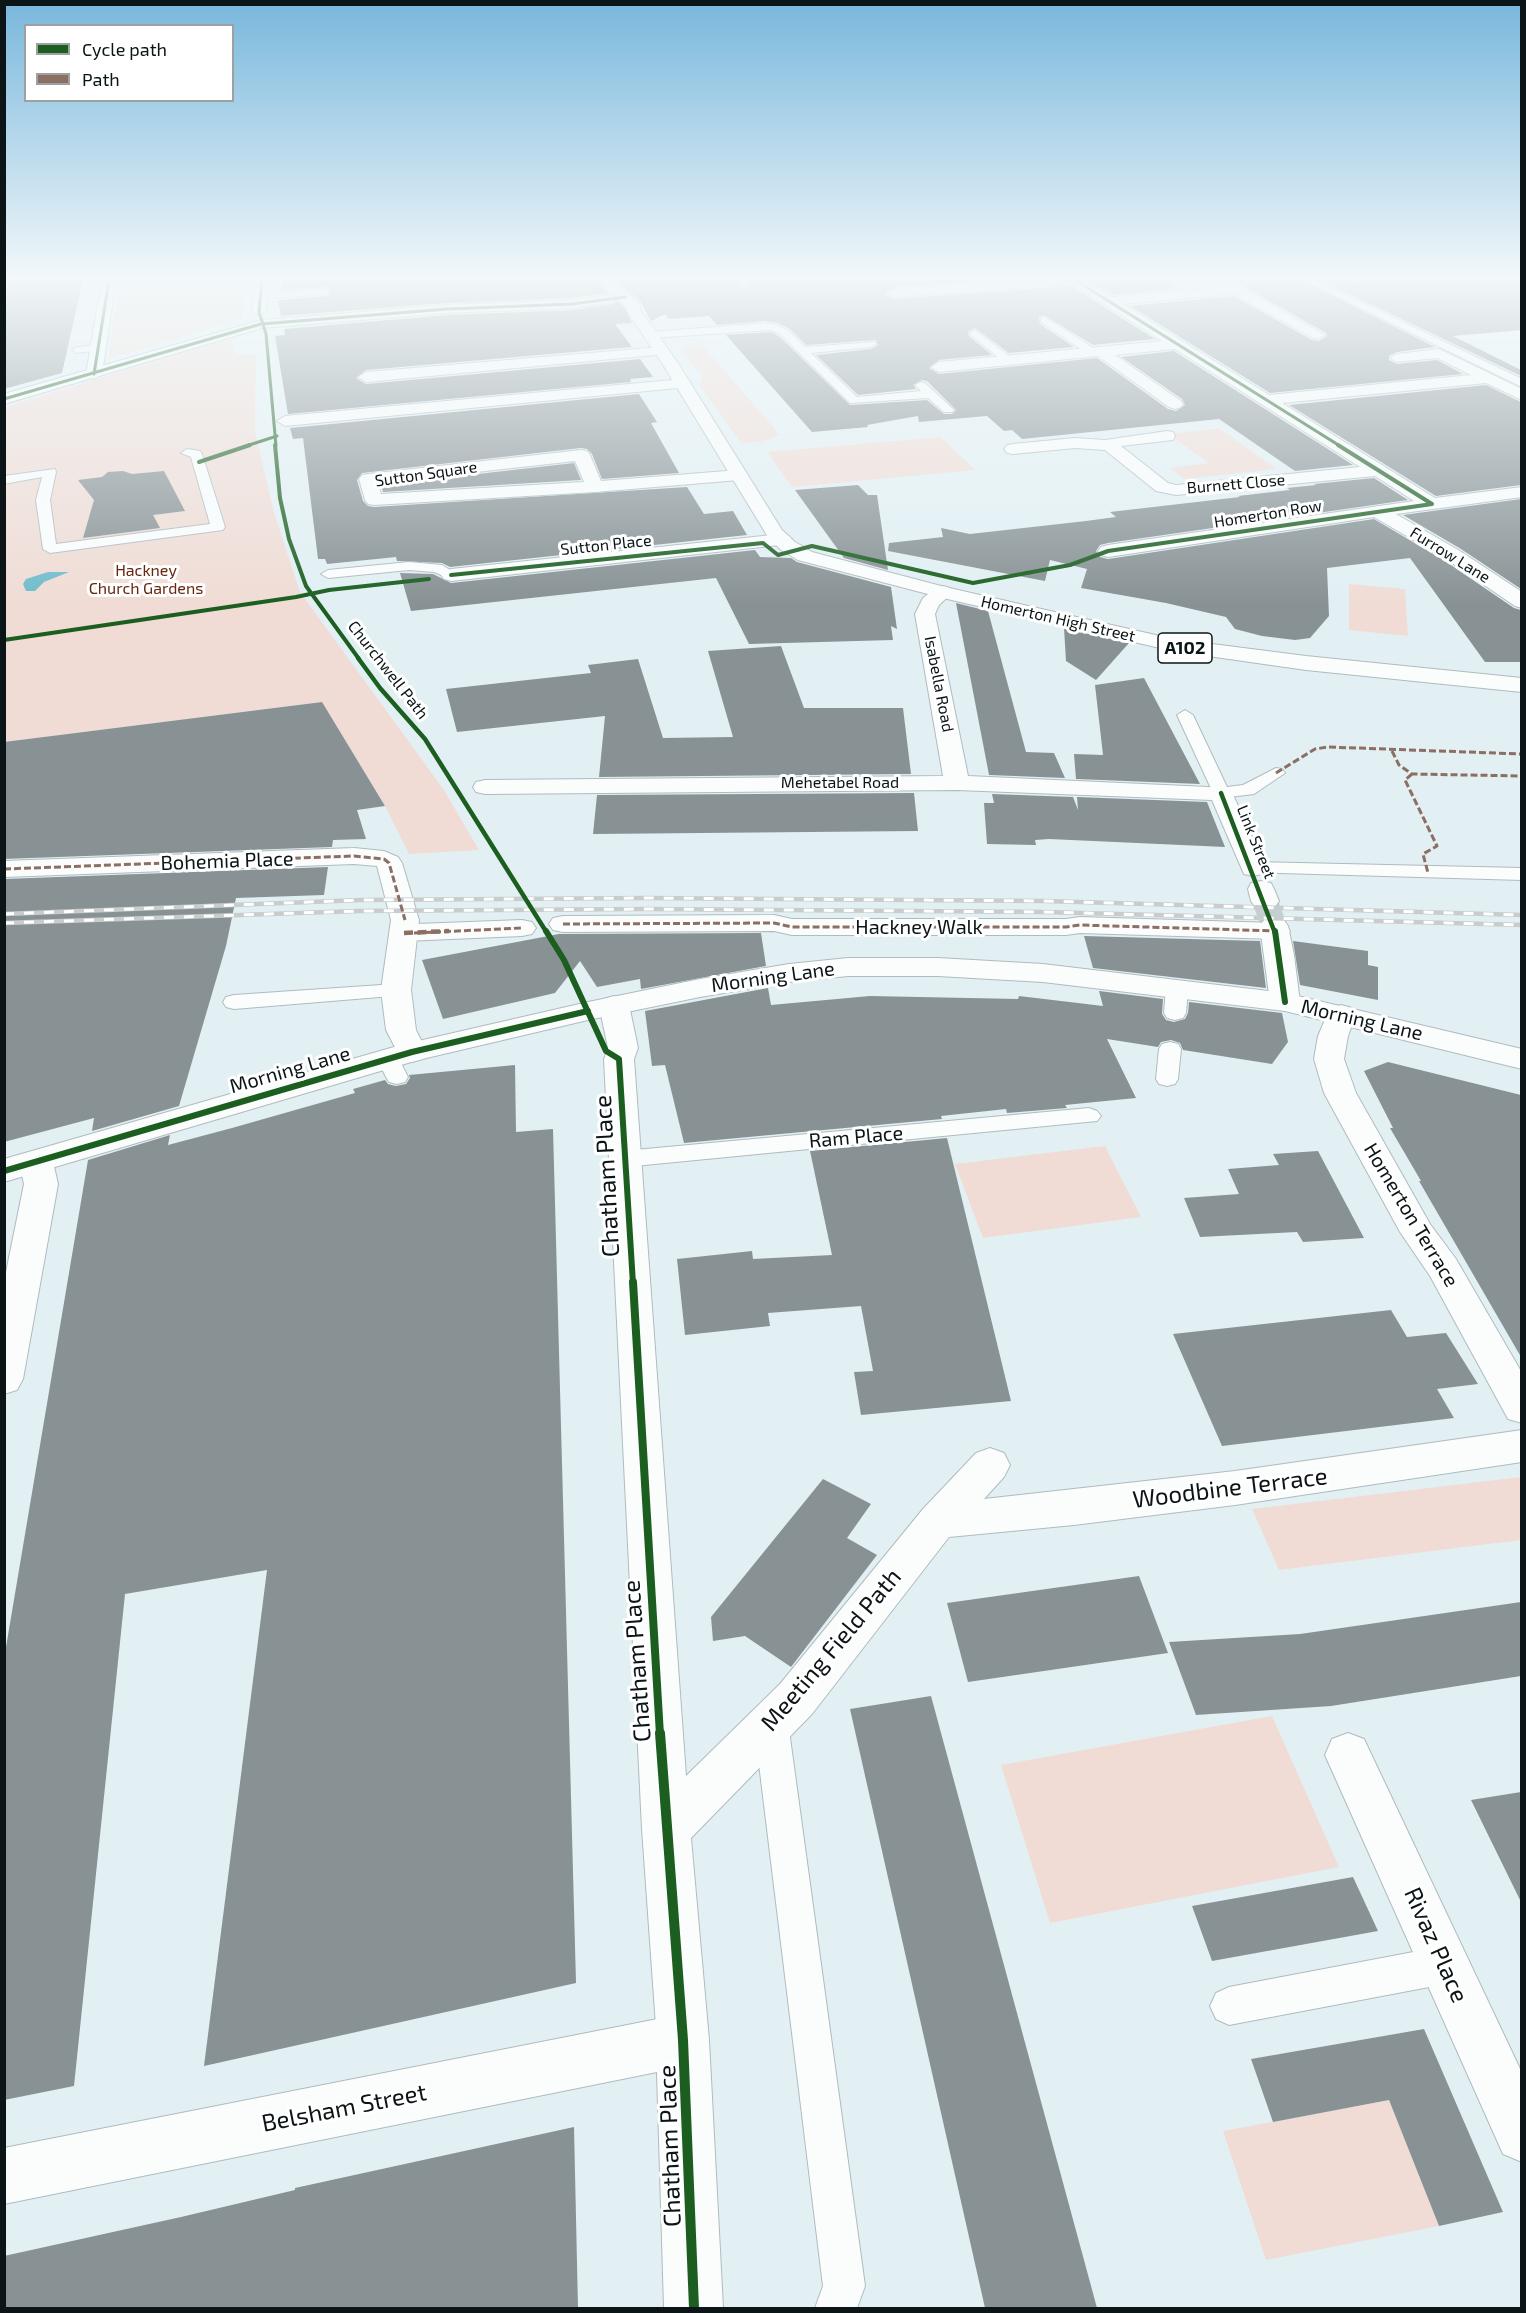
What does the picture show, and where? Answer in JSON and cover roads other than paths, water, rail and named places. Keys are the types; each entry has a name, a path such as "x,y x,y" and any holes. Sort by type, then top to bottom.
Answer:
{"main road":[{"path":"4,399 44,388"},
{"path":"285,421 640,388"},
{"name":"A102","path":"684,388 782,540"},
{"path":"1151,388 1175,404"},
{"path":"1248,388 1432,504"},
{"path":"1329,388 1338,393"},
{"path":"1267,400 1388,388"},
{"path":"1013,449 1075,443 1109,445 1113,442 1167,436"},
{"name":"Burnett Close","path":"1109,445 1162,487 1176,490 1378,470"},
{"name":"Sutton Square","path":"595,487 581,455 368,479 374,500 595,487 739,475"},
{"name":"Homerton Row","path":"1108,551 1521,492"},
{"name":"Furrow Lane","path":"1377,511 1453,555 1521,602"},
{"name":"Sutton Place","path":"451,574 782,540"},
{"name":"Homerton High Street","path":"782,540 796,551 827,563 1128,636 1223,654 1521,685"},
{"name":"Isabella Road","path":"943,592 930,602 925,614 957,783"},
{"name":"Mehetabel Road","path":"485,787 957,783 1221,793"},
{"name":"Link Street","path":"1221,793 1266,901 1285,1002"},
{"name":"Bohemia Place","path":"4,869 354,856 384,859 389,863 405,927"},
{"name":"Hackney Walk","path":"563,924 774,923 792,927 1066,927 1266,901"},
{"path":"399,1062 401,1030 396,990 405,927 522,928"},
{"name":"Morning Lane","path":"20,1167 614,1005 789,973 848,967 1011,970 1176,1001 1285,1002 1521,1059"},
{"name":"Chatham Place","path":"614,1005 624,1048 619,1059 624,1155 666,1829 683,2040 694,2308"},
{"name":"Homerton Terrace","path":"1341,1014 1333,1036 1329,1059 1340,1093 1417,1232 1443,1268 1521,1408"},
{"path":"4,1379 41,1184 20,1167"},
{"name":"Woodbine Terrace","path":"938,1521 1224,1490 1521,1446"},
{"name":"Meeting Field Path","path":"666,1829 796,1699 938,1521 990,1466"},
{"name":"Rivaz Place","path":"1348,1755 1521,2135"},
{"name":"Belsham Street","path":"4,2176 683,2040"}],"lane":[{"path":"841,388 854,401 930,394"},
{"path":"924,388 948,410"},
{"path":"4,480 50,472 43,501 50,549 218,527 199,462 195,454 187,453"},
{"path":"328,574 409,566 437,568 451,574"},
{"path":"1185,715 1221,793 1248,790 1276,773"},
{"path":"1266,901 1521,874"},
{"path":"234,1002 396,990"},
{"path":"1167,1079 1170,1048"},
{"name":"Ram Place","path":"624,1155 1089,1116"},
{"path":"771,1723 844,2286 836,2308"},
{"path":"1229,2006 1445,1965"}],"water":[{"path":"48,572 69,572 44,582 35,591 26,591 23,584 26,579"}],"tunnel":[{"path":"1265,901 1274,926"}],"railway":[{"path":"4,914 361,900 646,898 1044,901 1522,915"},
{"path":"4,923 358,911 645,909 1045,912 1522,925"}],"park label":[{"name":"Hackney Church Gardens","path":"146,580"}]}
